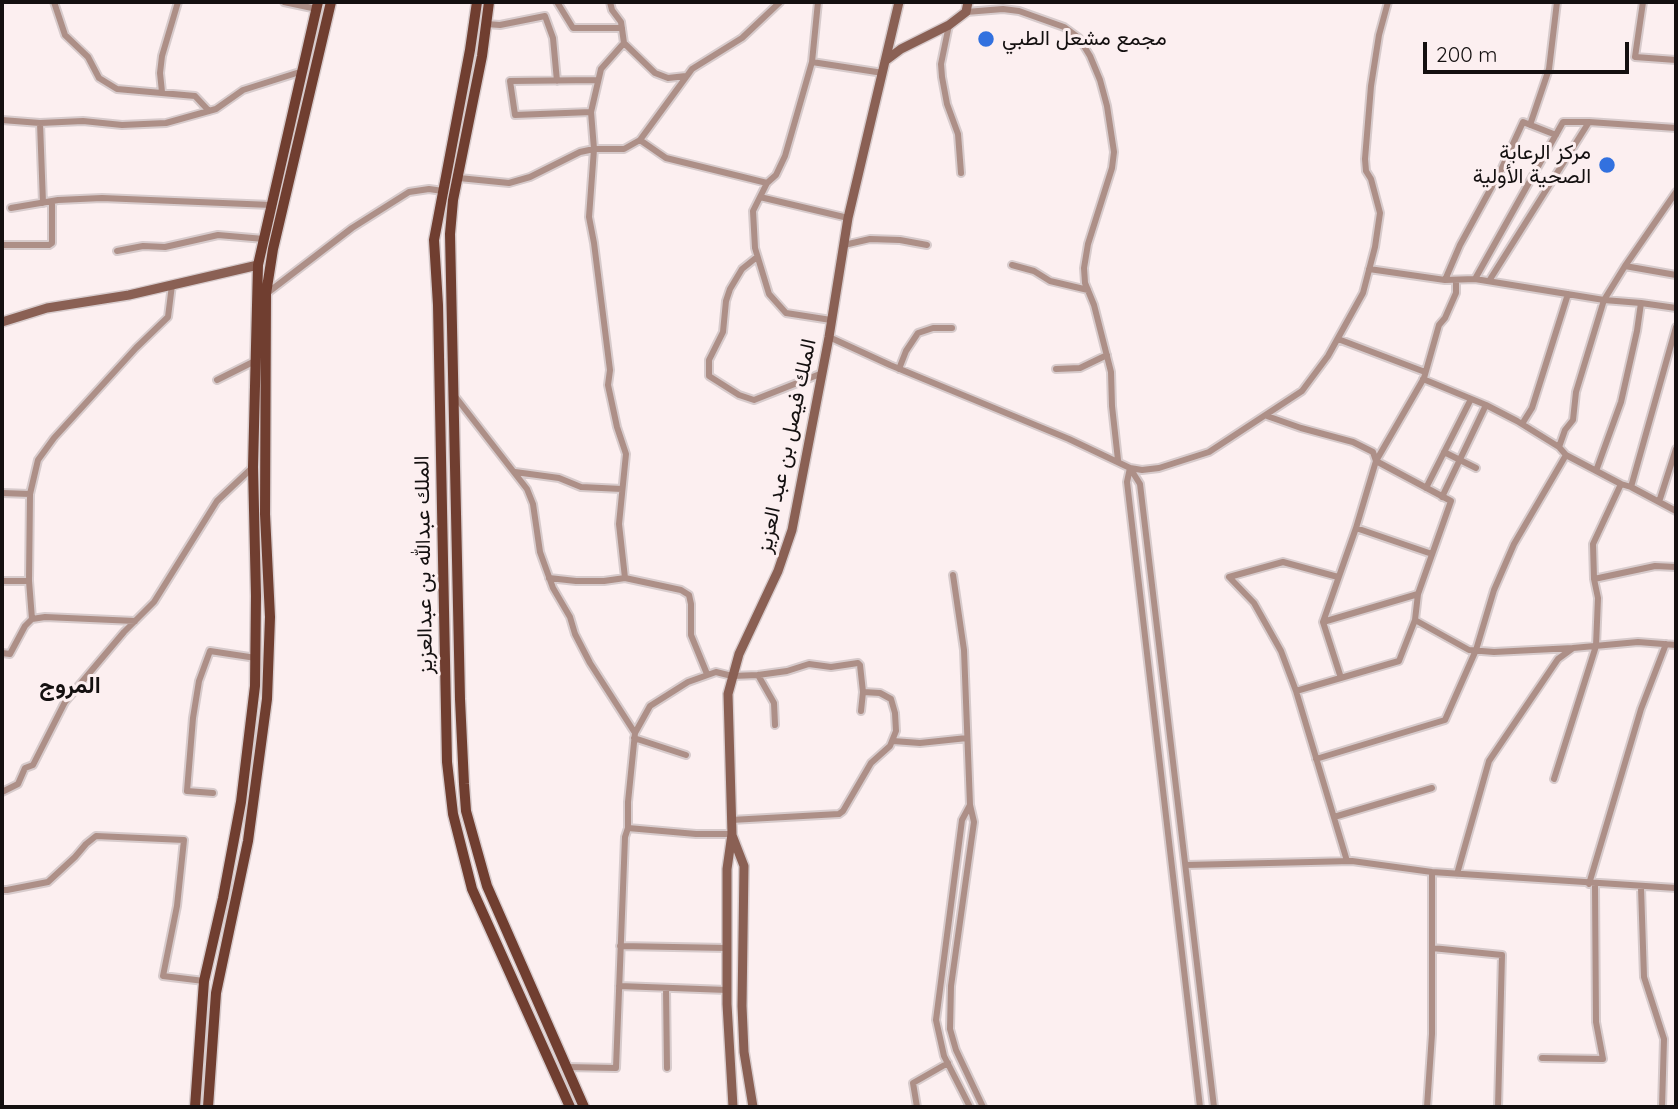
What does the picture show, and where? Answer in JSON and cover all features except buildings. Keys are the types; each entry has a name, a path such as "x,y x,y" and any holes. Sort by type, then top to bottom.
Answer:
{"main road":[{"path":"195,1107 204,981 241,802 256,658 253,467 255,361 261,294 331,2"},
{"name":"الملك عبدالله بن عبدالعزيز","path":"477,2 434,240 438,305 447,762 453,814 472,889 570,1107"},
{"name":"الملك عبدالله بن عبدالعزيز","path":"489,2 453,200 450,234 460,699 466,811 487,886 584,1107"},
{"path":"208,1107 216,992 255,804 267,699 270,618 258,265 318,5"},
{"path":"241,802 255,804"}],"street":[{"path":"54,2 65,35 88,57 100,78 117,89 195,96 209,111"},
{"path":"162,92 162,56 178,2"},
{"path":"284,2 318,5"},
{"path":"610,2 612,10 621,22 624,43 655,73 668,78 686,76"},
{"path":"459,178 509,183 530,177 580,152 624,149 640,140 692,69 742,38 780,2"},
{"path":"818,2 812,62 785,156 753,211 757,257 769,294 786,313 831,320"},
{"name":"الملك فيصل بن عبد العزيز","path":"733,1107 727,990 727,870 732,834 728,694 739,654 779,570 792,530 829,337 848,218 899,2"},
{"path":"966,12 968,2"},
{"path":"829,337 1118,460 1130,468 1159,468 1209,452 1302,391 1338,339 1363,293 1380,213 1371,179 1366,171 1365,159 1371,86 1379,35 1388,2"},
{"path":"1531,125 1549,69 1557,2"},
{"path":"1643,2 1635,57 1676,60"},
{"path":"486,24 545,16 557,3 573,29 622,28"},
{"path":"885,61 949,25 966,12 1003,9 1023,12 1064,27 1079,38 1090,56 1107,106 1114,152 1112,168 1088,244 1084,268 1111,372 1118,460"},
{"path":"545,16 553,38 557,81"},
{"path":"949,25 941,64 942,77 947,104 958,134 961,173"},
{"path":"624,43 601,69 597,80 591,112 594,149 589,216 610,370 608,385 626,454 619,524 625,578"},
{"path":"812,62 883,73"},
{"path":"2,120 144,125 166,123 216,109 243,90 303,71"},
{"path":"591,112 515,115 510,81 597,80"},
{"path":"1445,280 1523,122 1556,135"},
{"path":"1475,279 1563,122 1676,128"},
{"path":"1489,281 1589,122"},
{"path":"40,123 43,203"},
{"path":"640,140 666,158 767,183"},
{"path":"261,294 352,228 409,192 429,189 443,191"},
{"path":"1559,447 1564,430 1573,421 1576,392 1604,300 1676,191"},
{"path":"760,197 848,218"},
{"path":"11,208 113,198 271,205"},
{"path":"2,245 52,243 52,202"},
{"path":"117,251 143,246 165,247 218,235 264,239"},
{"path":"844,245 870,239 900,240 927,245"},
{"path":"757,257 742,270 730,289 723,332 709,360 709,376 739,395 754,400 820,374"},
{"path":"2,322 47,308 76,305 258,265"},
{"path":"1012,265 1034,271 1049,281 1088,290"},
{"path":"1625,266 1676,275"},
{"path":"1369,269 1445,280 1475,279 1604,300 1676,308"},
{"path":"1342,678 1323,622 1376,461 1423,379 1439,325 1456,293 1456,280"},
{"path":"32,619 29,581 30,494 38,460 54,438 168,317 172,285"},
{"path":"1522,424 1532,408 1568,294"},
{"path":"1596,471 1621,402 1641,303"},
{"path":"1631,487 1676,327"},
{"path":"899,369 906,351 918,334 933,328 952,328"},
{"path":"1338,339 1425,372"},
{"path":"1056,369 1080,368 1107,355"},
{"path":"217,380 255,361"},
{"path":"1423,379 1486,405 1559,447 1566,455 1676,511"},
{"path":"453,394 527,489 533,504 541,552 549,578 590,663 635,736 685,755"},
{"path":"1426,488 1471,399"},
{"path":"1442,497 1486,405"},
{"path":"1267,416 1353,442 1373,452 1376,461 1451,501 1418,594 1415,620 1399,661 1296,691"},
{"path":"1659,502 1676,449"},
{"path":"1444,452 1476,468"},
{"path":"1317,759 1445,720 1476,650 1494,590 1514,544 1566,455"},
{"path":"2,792 18,784 25,768 33,765 65,702 161,591 217,500 253,467"},
{"path":"1130,468 1140,484 1214,1107"},
{"path":"1130,468 1130,508 1200,1107"},
{"path":"514,472 559,478 581,487 622,489"},
{"path":"1554,779 1596,646 1598,598 1594,579 1594,544 1621,484"},
{"path":"2,493 30,494"},
{"path":"1356,528 1432,554"},
{"path":"1338,577 1283,562 1229,577 1254,603 1281,650 1347,861"},
{"path":"1594,579 1655,566 1676,567"},
{"path":"953,575 964,650 970,805 974,822 951,986 950,1029 956,1050 983,1107"},
{"path":"549,578 604,581 625,578 672,586 689,595 691,635 707,674"},
{"path":"2,581 29,581"},
{"path":"1323,622 1418,594"},
{"path":"2,653 10,654 25,626 32,619 45,617 135,621"},
{"path":"1415,620 1469,650 1494,652 1638,642 1676,645"},
{"path":"1542,1058 1603,1059 1596,1022 1592,884 1642,709 1666,644"},
{"path":"1457,874 1489,761 1558,659 1573,648"},
{"path":"213,793 187,791 199,681 210,651 256,658"},
{"path":"566,1067 616,1068 625,837 635,736 650,706 670,692 716,672 732,676 758,675 787,671 802,665 831,667 854,662 860,665 863,692 861,711"},
{"path":"758,675 774,703 775,725"},
{"path":"731,820 839,814 871,763 893,741 896,721 891,699 880,693 863,692"},
{"path":"893,741 920,743 967,738"},
{"path":"1334,817 1432,788"},
{"path":"970,805 962,820 936,1020 947,1063 970,1107"},
{"path":"628,828 732,834"},
{"name":"الملك فيصل بن عبد العزيز","path":"732,834 744,866 742,1006 744,1052 753,1107"},
{"path":"2,890 48,882 96,836 184,840 177,906 163,976 204,981"},
{"path":"1186,865 1347,861 1432,872 1642,888 1676,888"},
{"path":"1427,1107 1432,1034 1432,872"},
{"path":"1642,888 1644,977 1664,1039 1662,1107"},
{"path":"621,946 727,948"},
{"path":"1432,948 1502,955 1498,1107"},
{"path":"619,986 727,990"},
{"path":"666,988 667,1068"},
{"path":"917,1107 913,1083 947,1063"}],"place":[{"name":"مجمع مشعل الطبي","path":"986,39"},
{"name":"مركز الرعاية الصحية الأولية","path":"1607,165"}],"district":[{"name":"المروج","path":"70,686"}]}
